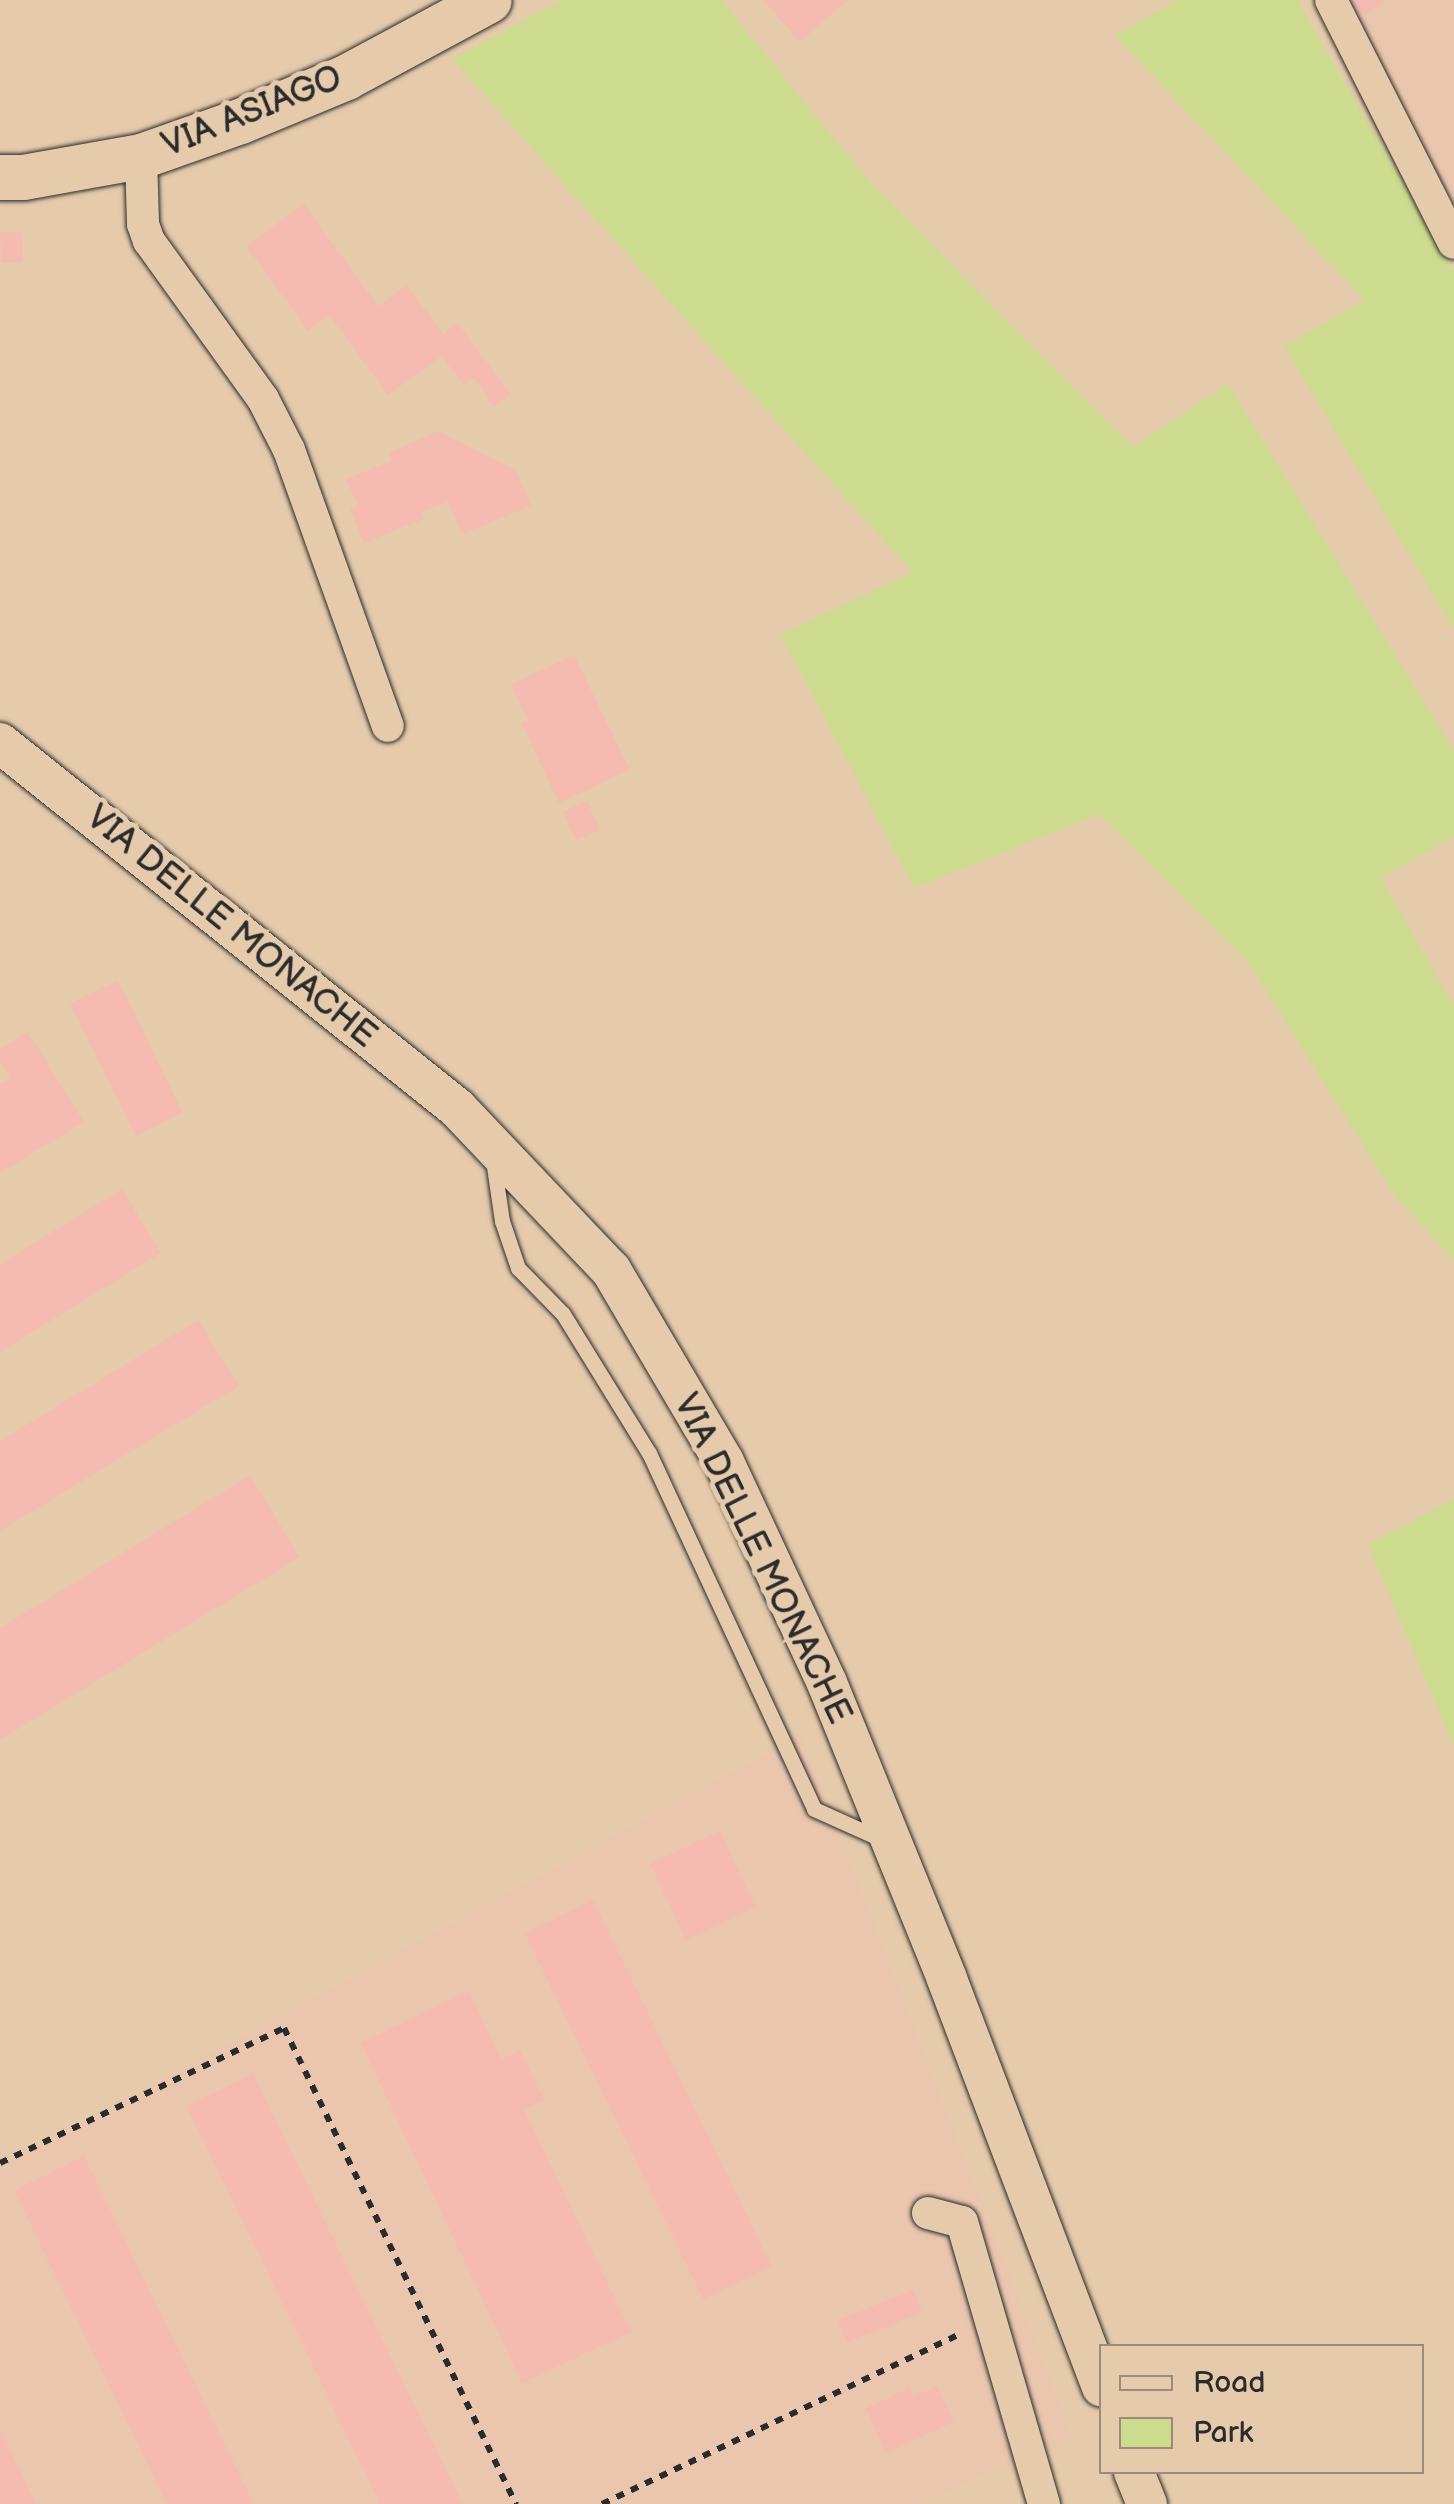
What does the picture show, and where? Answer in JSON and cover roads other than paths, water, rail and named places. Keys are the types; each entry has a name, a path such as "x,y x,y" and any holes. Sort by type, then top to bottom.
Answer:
{"main road":[{"name":"VIA ASIAGO","path":"0,178 23,178 141,156 346,77 489,0"}],"street":[{"path":"1330,0 1454,243"},
{"path":"141,156 143,224 148,241 263,399 290,450 388,726"},
{"name":"VIA DELLE MONACHE","path":"0,743 458,1108 611,1270 724,1462 826,1683 1099,2378"},
{"path":"928,2213 962,2222 1044,2504"},
{"path":"1135,2474 1146,2504"}],"lane":[{"path":"490,1141 502,1221 518,1268 563,1314 649,1453 814,1809 892,1844"}]}
